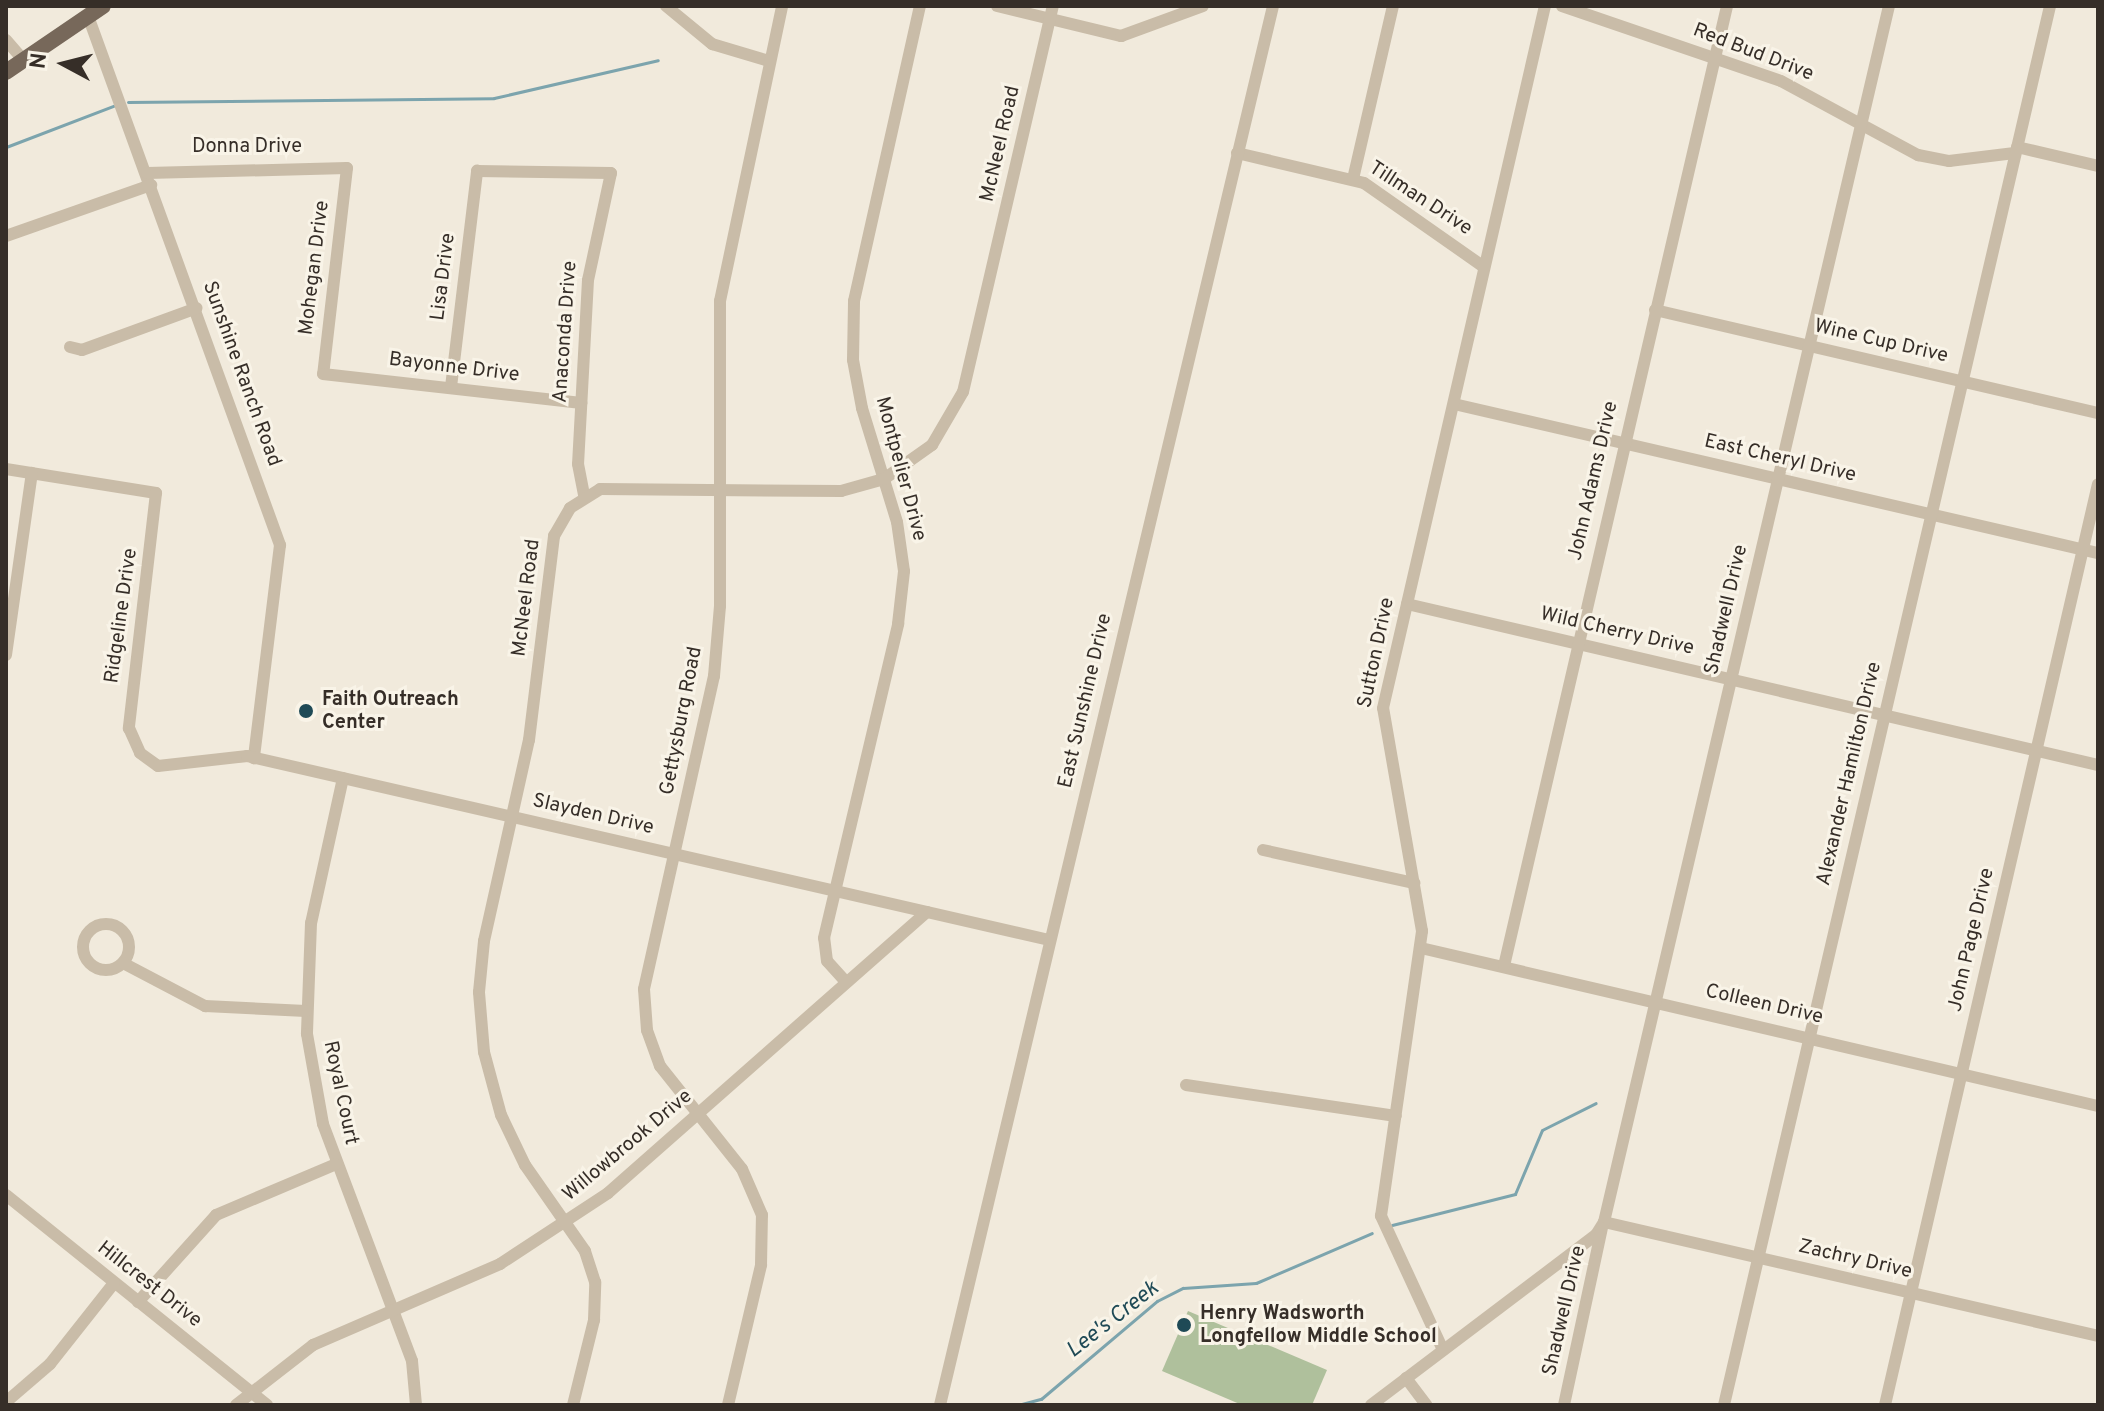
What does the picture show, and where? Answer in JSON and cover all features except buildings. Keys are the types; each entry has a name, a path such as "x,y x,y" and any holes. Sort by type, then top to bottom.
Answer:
{"main road":[{"path":"6,72 103,6"}],"street":[{"path":"666,6 712,44 769,61"},
{"name":"Gettysburg Road","path":"728,1405 761,1265 762,1215 754,1186 660,1066 644,1009 674,854 714,676 720,492 720,301 782,6"},
{"name":"Montpelier Drive","path":"846,982 827,961 824,946 901,607 902,547 853,360 854,301 920,6"},
{"path":"997,6 1052,12 1121,36 1203,6"},
{"name":"East Sunshine Drive","path":"940,1405 1273,6"},
{"path":"1353,179 1393,6"},
{"name":"Sutton Drive","path":"1443,1350 1381,1216 1421,948 1414,883 1383,719 1545,6"},
{"name":"Red Bud Drive","path":"1562,6 1781,81 1933,159 2016,150 2098,166"},
{"name":"John Adams Drive","path":"1504,966 1727,6"},
{"name":"Shadwell Drive","path":"1564,1405 1603,1223 1889,6"},
{"name":"Alexander Hamilton Drive","path":"1724,1405 2050,6"},
{"name":"McNeel Road","path":"573,1405 596,1292 590,1262 508,1130 483,1042 481,960 529,740 552,544 561,521 584,496 613,487 720,492 825,492 884,479 932,445 963,392 1052,12"},
{"name":"Sunshine Ranch Road","path":"88,16 197,308 280,545 254,758"},
{"path":"6,40 24,61"},
{"name":"Tillman Drive","path":"1237,153 1353,179 1484,267"},
{"name":"Donna Drive","path":"6,236 149,179 347,168"},
{"name":"Mohegan Drive","path":"323,374 347,168"},
{"name":"Anaconda Drive","path":"477,171 611,173 588,280 578,464 584,496"},
{"name":"Lisa Drive","path":"451,387 477,171"},
{"path":"70,347 82,350 197,308"},
{"name":"Wine Cup Drive","path":"1655,310 2098,413"},
{"name":"Bayonne Drive","path":"323,374 581,403"},
{"name":"East Cheryl Drive","path":"1454,404 2098,553"},
{"path":"6,469 32,473 6,655"},
{"name":"Ridgeline Drive","path":"32,473 156,493 129,718 135,744"},
{"name":"John Page Drive","path":"1885,1405 2098,484"},
{"name":"Wild Cherry Drive","path":"1407,604 2098,765"},
{"name":"Slayden Drive","path":"135,744 149,761 170,768 217,756 254,758 1049,940"},
{"name":"Royal Court","path":"343,778 311,923 306,1011 318,1106 336,1164 412,1361 416,1405"},
{"path":"1263,850 1414,883"},
{"name":"Willowbrook Drive","path":"236,1405 313,1345 500,1264 566,1222 697,1115 927,912"},
{"name":"Colleen Drive","path":"1421,948 1962,1071 2098,1106"},
{"path":"123,963 205,1006 306,1011"},
{"path":"1186,1085 1396,1116"},
{"path":"138,1302 216,1215 336,1164"},
{"name":"Hillcrest Drive","path":"6,1195 267,1405"},
{"path":"1371,1405 1603,1223"},
{"name":"Zachry Drive","path":"1603,1223 2098,1336"},
{"path":"6,1402 50,1364 114,1283"},
{"path":"1406,1378 1426,1405"}],"green space":[{"path":"1188,1311 1327,1370 1312,1405 1242,1405 1162,1371"}],"waterway":[{"path":"128,102 494,98 658,60"},
{"path":"6,147 113,106"},
{"name":"Lee's Creek","path":"1392,1225 1515,1194 1542,1130 1596,1103"},
{"name":"Lee's Creek","path":"1018,1405 1041,1399 1157,1301 1183,1288 1256,1283 1372,1233"}],"place":[{"name":"Faith Outreach Center","path":"306,711"},
{"name":"Henry Wadsworth Longfellow Middle School","path":"1184,1325"}]}
